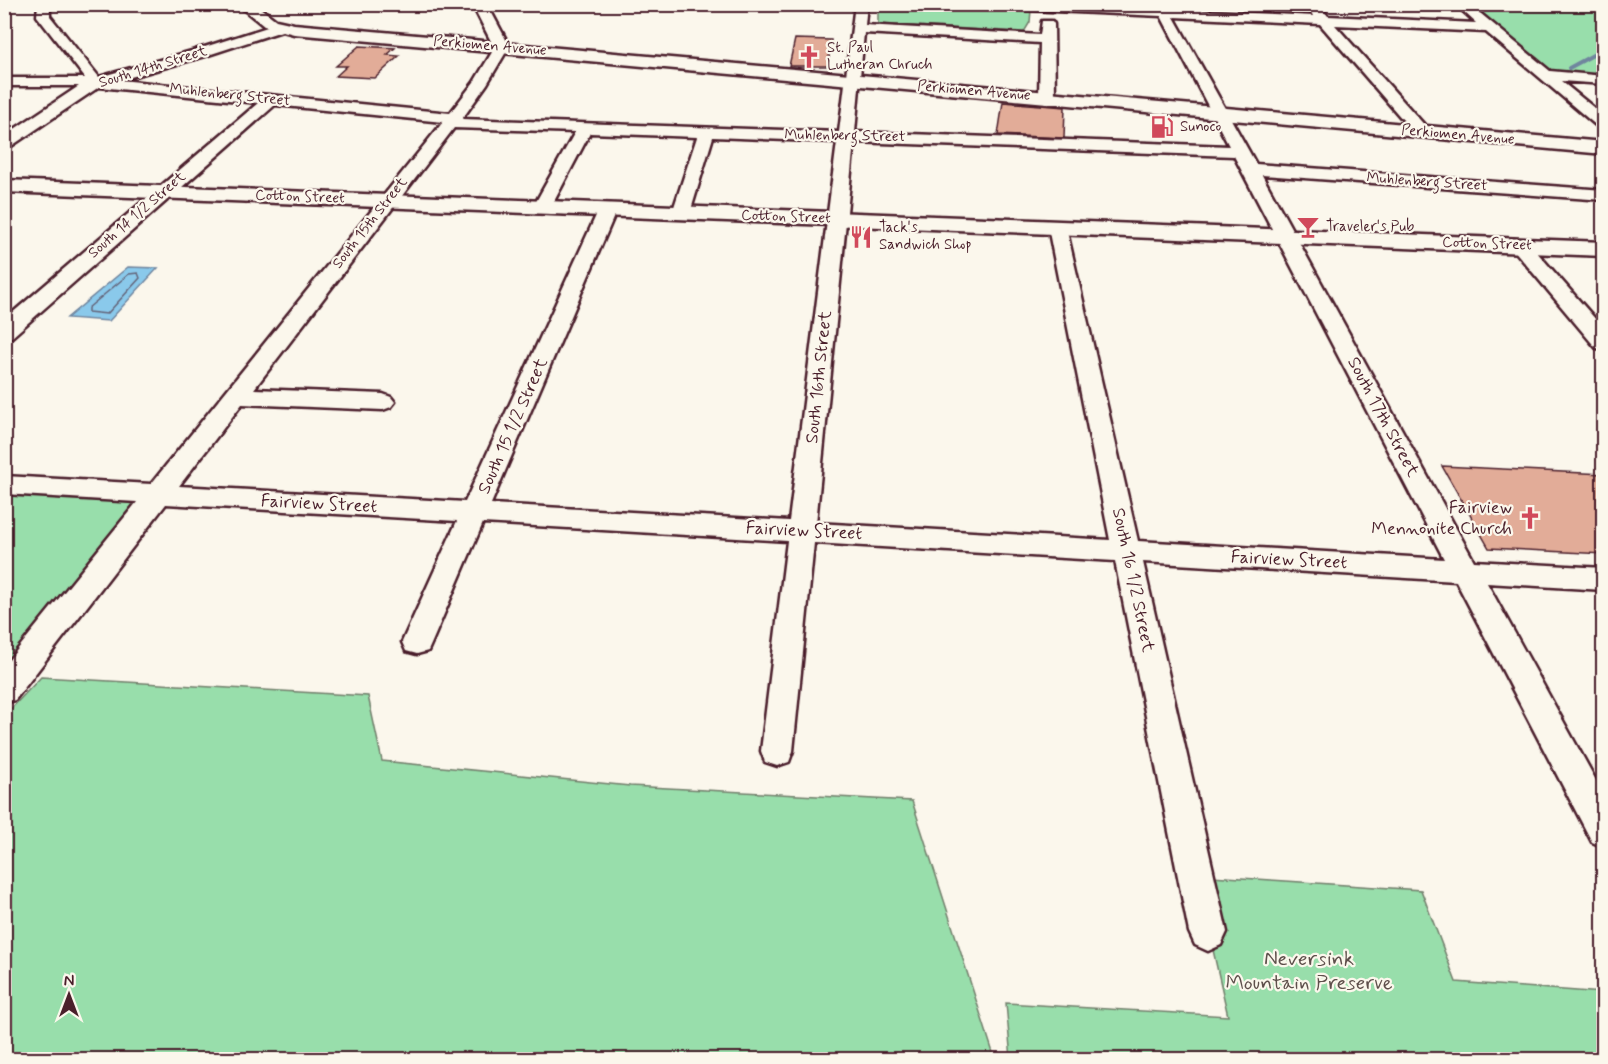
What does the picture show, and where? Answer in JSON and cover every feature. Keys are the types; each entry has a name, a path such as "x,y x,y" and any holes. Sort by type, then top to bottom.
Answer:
{"street":[{"path":"44,4 43,16 96,82"},
{"name":"Perkiomen Avenue","path":"244,4 270,23 280,27 1604,148"},
{"path":"479,4 502,47"},
{"name":"South 16th Street","path":"777,751 861,4"},
{"path":"988,4 1163,9 1324,21 1489,28"},
{"path":"1310,4 1422,132"},
{"path":"1461,4 1604,124"},
{"path":"1047,98 1048,7"},
{"name":"South 17th Street","path":"1163,9 1287,236 1604,830"},
{"name":"South 14th Street","path":"4,144 96,82 197,54 280,27"},
{"path":"859,29 1047,39"},
{"name":"South 15th Street","path":"4,690 480,84 502,47"},
{"path":"1546,75 1604,80"},
{"name":"Muhlenberg Street","path":"4,82 96,82 452,120 585,128 847,136 1245,160 1604,195"},
{"name":"South 14 1/2 Street","path":"4,332 271,100"},
{"path":"542,207 585,128"},
{"path":"681,213 707,132"},
{"name":"Cotton Street","path":"4,186 1604,249"},
{"name":"South 15 1/2 Street","path":"417,642 608,209"},
{"name":"South 16 1/2 Street","path":"1057,227 1208,932"},
{"path":"1521,246 1604,343"},
{"path":"234,396 383,402"},
{"name":"Fairview Street","path":"4,485 1604,579"}],"green space":[{"path":"878,5 1031,10 1030,22 1024,32 878,24"},
{"path":"1470,5 1603,5 1603,77 1552,71"},
{"path":"5,485 157,494 5,690"},
{"path":"41,677 368,696 382,761 630,786 912,801 995,1059 5,1059 5,715"},
{"name":"Neversink Mountain Preserve","path":"1196,875 1421,890 1456,982 1603,993 1603,1059 1011,1059 1006,1003 1228,1016"}],"water":[{"path":"128,267 158,268 109,321 67,318"}],"building":[{"name":"St. Paul Lutheran Chruch","path":"795,39 831,40 828,66 789,66"},
{"path":"359,46 395,48 387,55 399,56 375,78 336,76 347,66 336,66"},
{"path":"1003,102 1065,107 1064,138 998,135"},
{"name":"Fairview Mennonite Church","path":"1442,466 1604,474 1604,554 1489,548"}],"waterway":[{"path":"1569,68 1604,49"}],"place":[{"name":"St. Paul Lutheran Chruch","path":"809,57"},
{"name":"Sunoco","path":"1162,127"},
{"name":"Traveler's Pub","path":"1308,227"},
{"name":"Tack's Sandwich Shop","path":"861,237"},
{"name":"Fairview Mennonite Church","path":"1530,518"}]}
